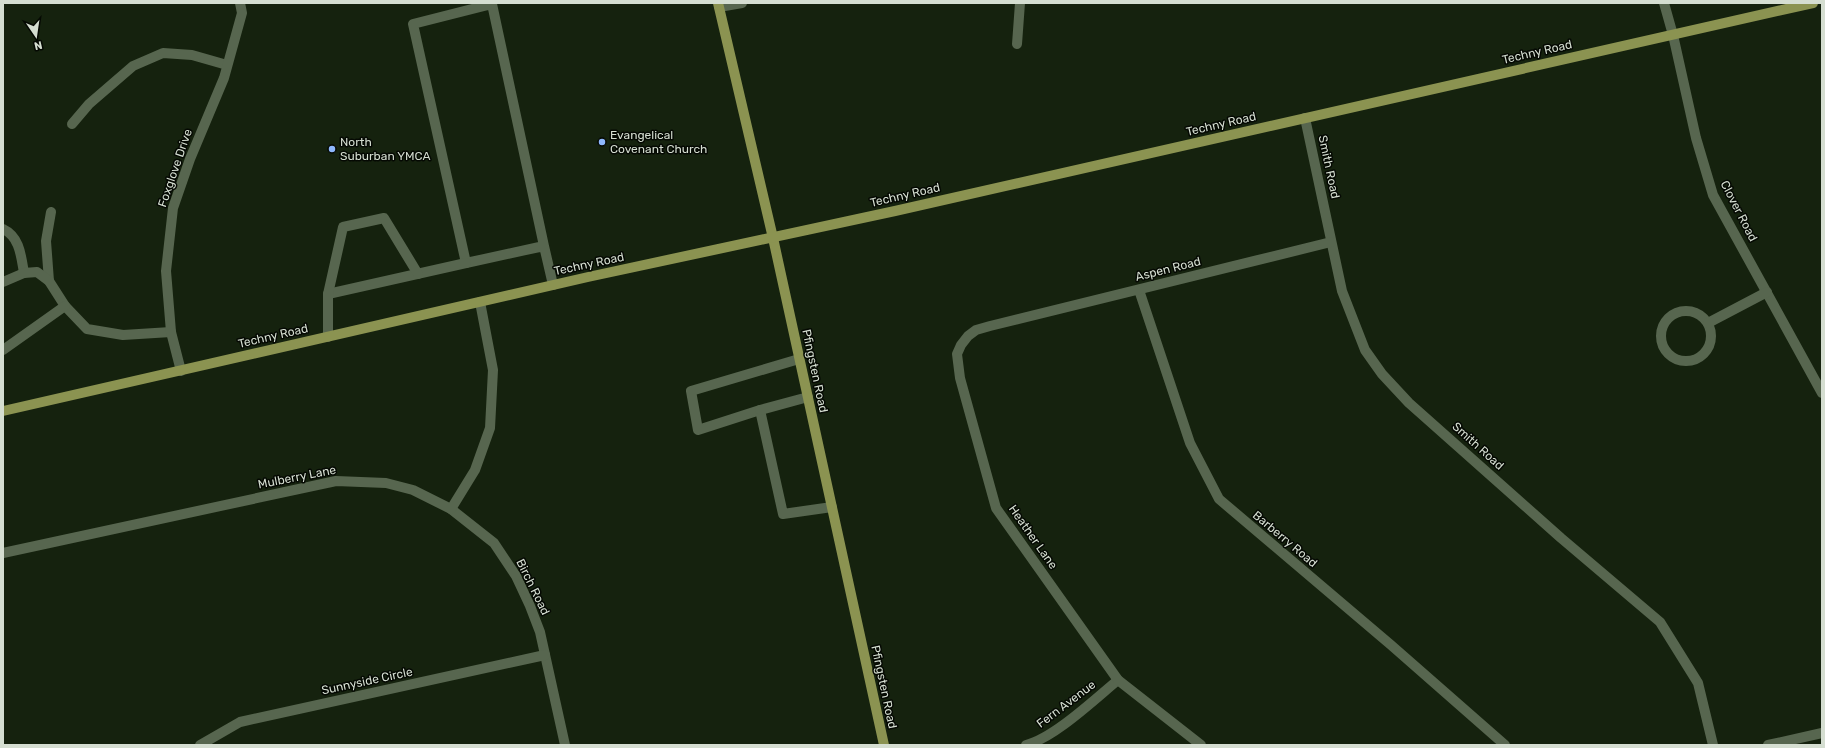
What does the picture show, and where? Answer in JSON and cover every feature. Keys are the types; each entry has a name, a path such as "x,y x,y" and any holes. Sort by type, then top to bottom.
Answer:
{"main road":[{"name":"Techny Road","path":"3,411 553,285 773,238 1813,3"},
{"name":"Pfingsten Road","path":"719,5 773,238 884,745"}],"street":[{"name":"Foxglove Drive","path":"181,371 171,332 166,271 173,208 190,159 224,78 242,13 240,3"},
{"path":"719,5 742,3"},
{"path":"1017,44 1020,3"},
{"name":"Clover Road","path":"1664,3 1673,35 1696,138 1713,195 1822,393"},
{"path":"466,263 413,24 492,4 553,285"},
{"path":"72,124 90,104 132,66 162,53 192,56 227,65"},
{"name":"Smith Road","path":"1305,118 1342,291 1365,350 1382,374 1409,403 1561,538 1660,622 1698,683 1713,745"},
{"path":"49,281 46,241 51,212"},
{"path":"328,337 328,294 343,227 384,218 418,274"},
{"path":"3,229 7,231 16,241 20,249 24,273"},
{"name":"Aspen Road","path":"1010,321 1331,242"},
{"path":"328,294 544,246"},
{"path":"3,282 24,273 37,272 49,281 65,306 87,329 123,335 171,332"},
{"name":"Barberry Road","path":"1139,290 1190,443 1219,499 1391,645 1505,745"},
{"path":"1708,323 1767,292"},
{"path":"451,509 475,470 490,428 493,370 480,302"},
{"path":"3,350 65,306"},
{"path":"1691,311 1701,316 1708,323 1711,332 1710,342 1706,350 1699,356 1690,360 1681,360 1672,356 1666,349 1662,340 1662,329 1667,320 1676,313 1691,311"},
{"name":"Heather Lane","path":"1010,321 976,330 961,345 957,354 960,378 996,508 1118,680 1201,745"},
{"path":"799,358 692,391 698,430 760,410 808,397"},
{"path":"760,410 783,514 832,508"},
{"name":"Mulberry Lane","path":"3,553 336,481 386,483 413,490 451,509"},
{"name":"Birch Road","path":"451,509 494,543 516,576 540,632 565,745"},
{"name":"Sunnyside Circle","path":"200,745 240,722 545,655"},
{"name":"Fern Avenue","path":"1026,745 1034,743 1067,722 1118,680"},
{"path":"1768,745 1822,733"}],"place":[{"name":"Evangelical Covenant Church","path":"602,142"},
{"name":"North Suburban YMCA","path":"332,149"}]}
